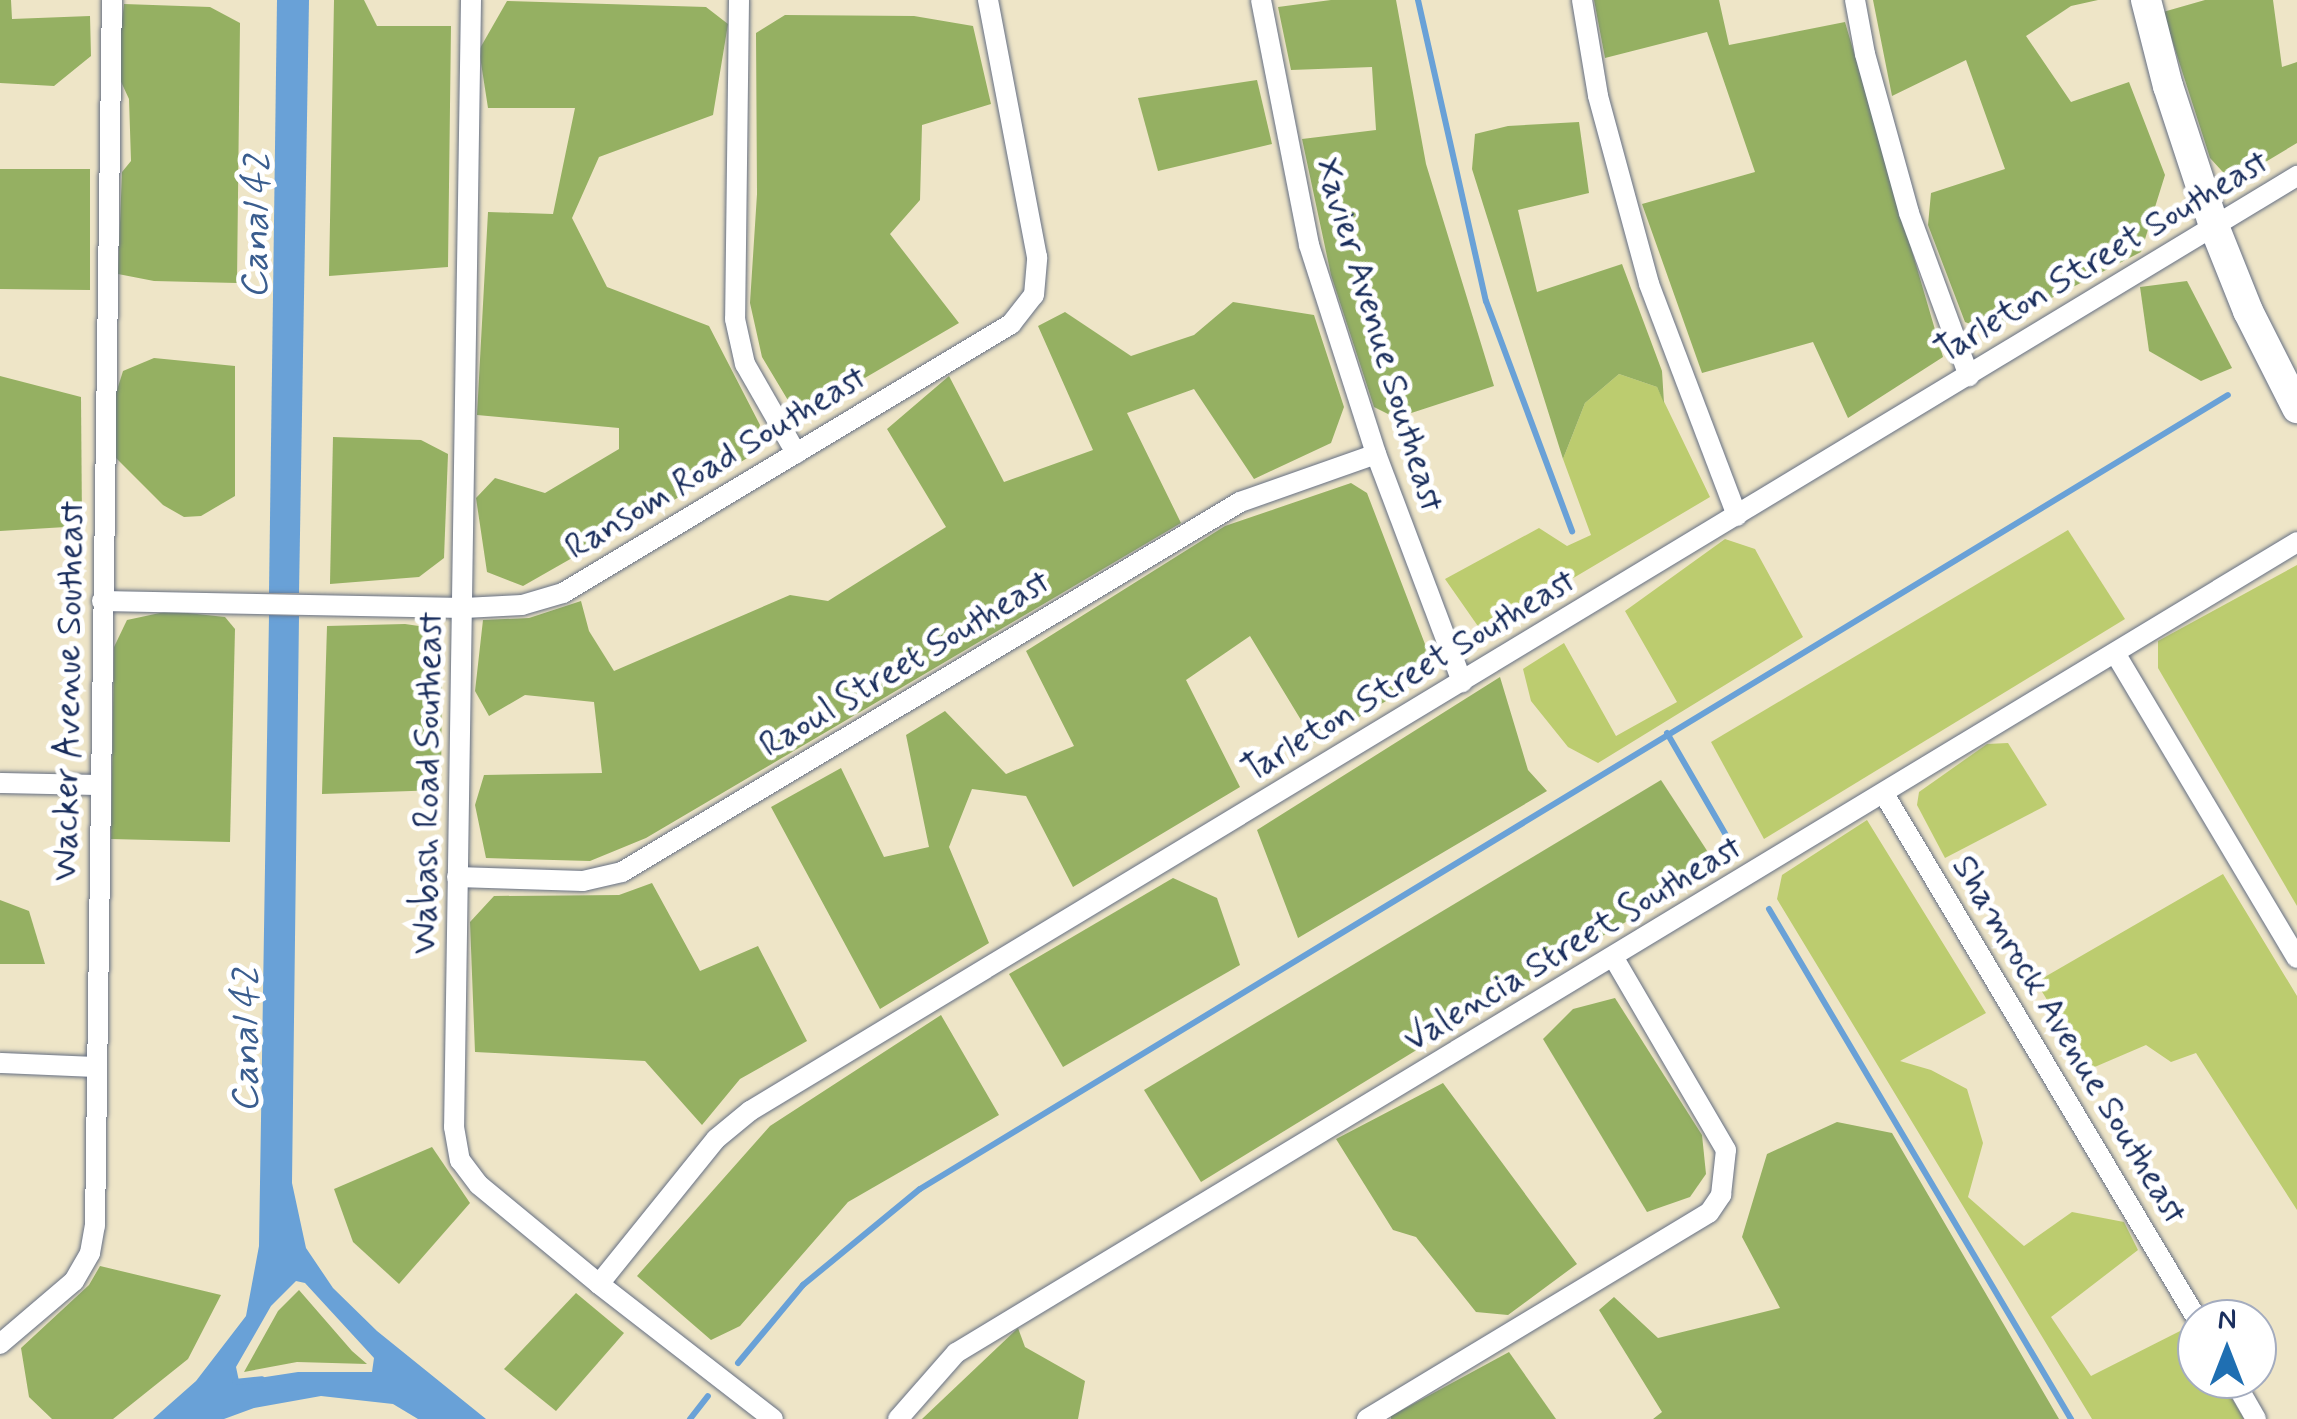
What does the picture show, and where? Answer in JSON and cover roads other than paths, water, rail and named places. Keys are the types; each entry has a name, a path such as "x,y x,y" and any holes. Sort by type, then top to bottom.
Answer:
{"street":[{"name":"Wacker Avenue Southeast","path":"0,1344 74,1281 90,1253 96,1226 112,0"},
{"name":"Wabash Road Southeast","path":"472,0 454,1128 460,1160 478,1185 773,1419"},
{"path":"740,0 736,319 745,364 796,453"},
{"name":"Ransom Road Southeast","path":"102,601 464,608 522,605 563,593 1011,324 1034,295 1037,256 988,0"},
{"name":"Xavier Avenue Southeast","path":"1261,0 1309,245 1376,454 1462,682"},
{"path":"1582,0 1598,96 1649,284 1737,516"},
{"path":"1856,0 1865,54 1909,213 1970,376"},
{"path":"2146,0 2168,86 2214,226 2248,311 2297,408"},
{"name":"Tarleton Street Southeast","path":"599,1284 716,1139 750,1111 2297,176"},
{"name":"Raoul Street Southeast","path":"457,877 583,880 622,872 1240,502 1376,454"},
{"name":"Valencia Street Southeast","path":"898,1419 956,1353 2297,542"},
{"path":"2115,653 2297,958"},
{"path":"0,783 100,785"},
{"name":"Shamrock Avenue Southeast","path":"1884,794 2185,1299"},
{"path":"1366,1419 1709,1214 1721,1195 1726,1150 1614,958"},
{"path":"0,1064 97,1067"}],"water":[{"path":"277,0 309,0 299,593 269,593"},
{"path":"269,615 299,616 292,1183 306,1248 333,1288 377,1331 486,1419 418,1419 393,1404 321,1396 254,1408 224,1419 153,1419 196,1381 246,1316 259,1246","holes":["296,1281 305,1283 374,1358 372,1372 298,1372 239,1381 236,1367 271,1306"]}],"waterway":[{"path":"1418,0 1486,301 1572,531"},
{"path":"738,1363 803,1285 920,1189 2228,395"},
{"path":"1667,733 1730,842"},
{"path":"1769,909 2071,1419"},
{"path":"235,1382 262,1379"},
{"path":"690,1419 708,1396"}],"water label":[{"name":"Canal 42","path":"257,226"},
{"name":"Canal 42","path":"247,1040"}]}
